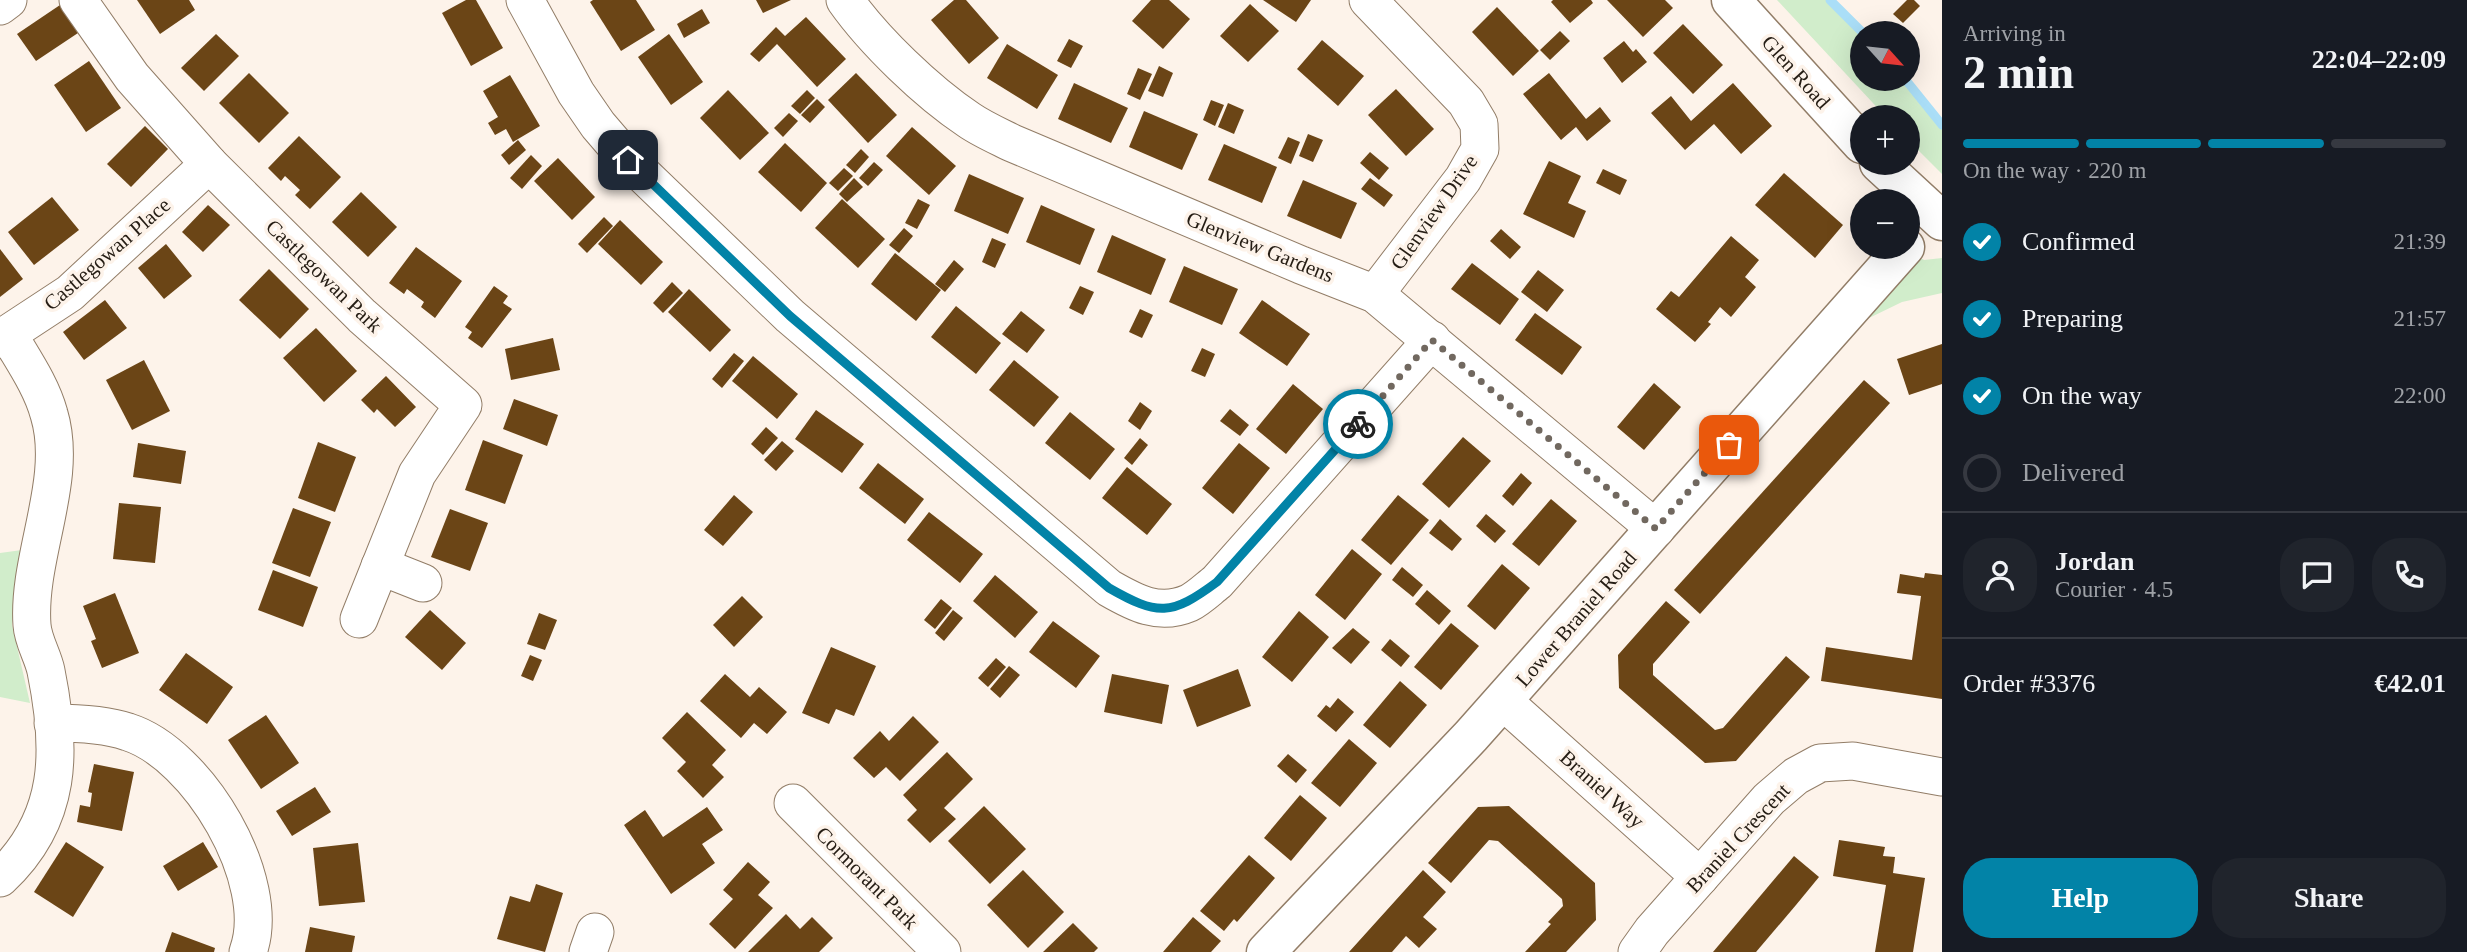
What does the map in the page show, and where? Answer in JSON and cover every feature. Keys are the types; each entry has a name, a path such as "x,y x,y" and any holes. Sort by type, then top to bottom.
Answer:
{"street":[{"path":"0,6 8,0"},
{"name":"Castlegowan Park","path":"78,0 132,77 209,164 362,316 463,405 417,474 359,619"},
{"path":"525,0 576,93 598,125 628,160 790,316 1109,588 1133,602 1160,610 1189,602 1217,582 1432,340"},
{"name":"Glenview Gardens","path":"845,0 889,50 930,89 970,121 1012,144 1375,294 1656,529"},
{"name":"Glenview Drive","path":"1368,0 1466,102 1479,124 1479,149 1463,179 1375,294"},
{"name":"Glen Road","path":"1731,0 1850,131"},
{"name":"Castlegowan Place","path":"4,336 70,293 209,164"},
{"path":"1892,175 1938,218"},
{"name":"Lower Braniel Road","path":"1920,233 1938,218"},
{"name":"Lower Braniel Road","path":"1266,952 1503,701 1894,259"},
{"path":"0,878 28,846 43,817 53,789 57,756 46,669 32,627 33,584 51,485 54,447 50,416 40,388 4,336"},
{"path":"380,566 423,583"},
{"name":"Braniel Way","path":"1503,701 1700,877"},
{"path":"53,723 83,723 129,732 161,749 197,783 227,828 249,881 254,915 248,952"},
{"name":"Braniel Crescent","path":"1637,952 1769,799 1796,776 1820,763 1853,761 1942,777"},
{"name":"Cormorant Park","path":"793,803 942,952"}],"green space":[{"path":"1777,0 1830,0 1851,21 1850,78"},
{"path":"1862,91 1912,91 1942,126 1942,174 1920,152 1920,105 1875,105"},
{"path":"1942,258 1942,293 1902,302 1867,319 1861,318 1914,259"},
{"path":"22,550 12,625 30,703 0,697 0,553"}],"building":[{"path":"137,0 189,0 195,10 160,34"},
{"path":"466,0 476,0 503,48 471,66 442,13"},
{"path":"636,0 655,30 621,51 590,2"},
{"path":"756,0 791,0 763,13"},
{"path":"954,0 966,0 999,38 969,64 931,20"},
{"path":"1151,0 1169,0 1190,19 1163,49 1132,21"},
{"path":"1263,0 1311,0 1296,22"},
{"path":"1591,0 1593,3 1570,23 1551,2"},
{"path":"1607,0 1665,0 1673,8 1643,37"},
{"path":"1907,0 1914,0 1920,6 1905,21 1901,21 1893,14"},
{"path":"1250,4 1279,31 1248,62 1220,36"},
{"path":"60,5 78,33 36,61 17,34"},
{"path":"1497,7 1539,51 1513,76 1472,32"},
{"path":"702,9 710,23 684,38 677,24"},
{"path":"806,17 846,59 817,87 777,44 759,62 750,54 776,27 785,36"},
{"path":"1683,24 1723,65 1693,94 1653,53"},
{"path":"1560,31 1570,41 1550,60 1540,50"},
{"path":"216,34 239,56 204,91 181,68"},
{"path":"669,34 703,82 671,105 638,57"},
{"path":"1069,39 1083,46 1071,68 1057,61"},
{"path":"1322,40 1364,76 1338,106 1297,69"},
{"path":"1624,41 1633,52 1636,49 1647,62 1622,83 1603,58"},
{"path":"1007,44 1058,75 1037,109 987,78"},
{"path":"89,61 121,108 86,132 54,85"},
{"path":"1159,66 1173,73 1163,97 1148,91"},
{"path":"1138,68 1152,74 1140,100 1127,94"},
{"path":"249,73 289,113 259,143 219,103"},
{"path":"856,73 897,115 868,143 828,100"},
{"path":"1549,73 1586,119 1600,107 1611,121 1587,141 1576,127 1561,140 1523,94"},
{"path":"510,75 540,126 513,142 506,129 495,135 488,123 498,117 483,91"},
{"path":"1074,83 1128,108 1111,143 1058,119"},
{"path":"1733,83 1772,126 1741,154 1714,124 1685,150 1651,113 1671,96 1691,121"},
{"path":"1396,89 1434,129 1406,156 1368,115"},
{"path":"728,90 769,133 740,160 700,118"},
{"path":"807,90 815,98 800,114 791,106"},
{"path":"817,99 825,107 810,123 801,115"},
{"path":"1211,100 1224,105 1215,126 1203,120"},
{"path":"1228,103 1244,110 1234,134 1218,127"},
{"path":"1144,111 1198,134 1182,170 1129,147"},
{"path":"789,113 798,121 783,137 774,128"},
{"path":"145,126 168,149 131,187 107,164"},
{"path":"912,127 956,166 929,195 886,156"},
{"path":"1308,134 1323,140 1313,162 1299,156"},
{"path":"299,136 341,177 310,209 295,195 300,190 285,176 281,181 268,168"},
{"path":"1288,137 1300,142 1291,164 1278,158"},
{"path":"518,140 526,150 509,165 501,155"},
{"path":"785,143 827,183 801,212 758,172"},
{"path":"1224,144 1277,167 1262,203 1208,180"},
{"path":"861,149 869,157 855,173 846,165"},
{"path":"1370,152 1389,168 1379,180 1360,163"},
{"path":"531,155 542,166 522,189 510,178"},
{"path":"558,158 595,197 572,220 534,181"},
{"path":"1549,161 1581,176 1568,203 1586,211 1574,238 1523,214"},
{"path":"874,162 883,170 868,186 859,178"},
{"path":"844,168 853,176 838,191 829,183"},
{"path":"1603,169 1627,180 1620,195 1596,183"},
{"path":"1784,173 1843,225 1815,258 1755,205"},
{"path":"969,174 1024,198 1008,234 954,211"},
{"path":"854,178 863,187 847,202 839,194"},
{"path":"1370,178 1393,195 1384,207 1361,189"},
{"path":"1303,180 1357,203 1341,239 1287,216"},
{"path":"361,192 397,227 368,257 332,222"},
{"path":"52,197 79,230 34,265 8,232"},
{"path":"842,199 885,239 858,268 815,228"},
{"path":"918,199 930,205 917,229 905,223"},
{"path":"208,205 230,225 203,252 182,232"},
{"path":"1041,205 1095,229 1080,265 1026,242"},
{"path":"604,217 613,226 587,253 578,244"},
{"path":"620,220 663,262 641,285 598,244"},
{"path":"904,228 913,236 899,253 889,245"},
{"path":"1501,229 1521,247 1510,259 1490,241"},
{"path":"1112,235 1166,259 1151,295 1097,272"},
{"path":"1731,236 1759,260 1745,277 1756,287 1731,317 1720,307 1708,322 1711,324 1695,342 1656,309 1671,291 1679,297"},
{"path":"992,238 1006,244 995,268 982,262"},
{"path":"166,244 192,276 164,299 138,268"},
{"path":"416,247 462,281 435,318 421,307 424,302 407,289 404,294 389,283"},
{"path":"0,249 23,279 0,297"},
{"path":"895,253 941,290 916,321 871,284"},
{"path":"954,260 964,269 945,292 935,284"},
{"path":"1472,263 1519,299 1500,325 1451,289"},
{"path":"1184,266 1238,289 1222,325 1169,302"},
{"path":"269,269 309,309 280,339 239,300"},
{"path":"1538,270 1564,290 1547,312 1521,292"},
{"path":"672,282 683,293 663,313 653,303"},
{"path":"494,286 508,296 503,303 512,309 482,348 468,338 472,332 465,327"},
{"path":"1080,286 1094,292 1083,315 1069,308"},
{"path":"689,289 731,330 710,352 668,312"},
{"path":"105,300 127,328 84,360 63,332"},
{"path":"1262,300 1310,334 1287,366 1239,333"},
{"path":"956,306 1001,343 976,374 931,337"},
{"path":"1140,309 1153,315 1142,338 1129,332"},
{"path":"1021,311 1045,330 1027,353 1002,334"},
{"path":"1535,313 1582,347 1562,375 1515,340"},
{"path":"316,328 357,371 324,402 283,358"},
{"path":"553,338 560,370 511,380 505,349"},
{"path":"1942,344 1942,384 1909,395 1897,359"},
{"path":"1202,348 1215,354 1205,377 1191,371"},
{"path":"734,353 744,361 722,388 712,379"},
{"path":"753,356 798,394 777,419 732,381"},
{"path":"144,360 170,411 132,430 106,380"},
{"path":"1014,360 1059,397 1034,427 989,390"},
{"path":"386,376 416,407 395,427 377,409 374,413 361,400"},
{"path":"1864,380 1890,403 1700,614 1674,590"},
{"path":"1654,383 1681,407 1644,450 1617,427"},
{"path":"1293,384 1323,409 1286,454 1256,429"},
{"path":"514,399 558,415 547,446 503,429"},
{"path":"1140,402 1152,411 1140,430 1128,421"},
{"path":"1230,409 1249,425 1240,436 1220,421"},
{"path":"816,410 864,444 842,473 795,439"},
{"path":"1070,412 1115,449 1090,480 1045,443"},
{"path":"766,427 778,438 763,455 751,444"},
{"path":"1463,437 1491,461 1449,508 1422,484"},
{"path":"1140,438 1148,445 1132,465 1124,458"},
{"path":"483,440 523,455 505,504 465,490"},
{"path":"782,441 794,451 776,471 764,460"},
{"path":"318,442 356,457 335,512 298,498"},
{"path":"138,443 186,451 181,484 133,477"},
{"path":"1239,443 1270,468 1233,514 1202,488"},
{"path":"878,463 924,499 905,524 859,488"},
{"path":"1127,467 1172,504 1147,535 1102,498"},
{"path":"1521,473 1532,483 1513,506 1502,496"},
{"path":"734,495 753,512 723,546 704,530"},
{"path":"1398,495 1429,520 1391,565 1361,540"},
{"path":"1551,499 1577,521 1539,566 1512,544"},
{"path":"119,503 161,507 155,563 113,559"},
{"path":"293,508 331,522 310,577 272,563"},
{"path":"450,509 488,523 470,571 431,557"},
{"path":"929,512 983,554 960,583 907,540"},
{"path":"1486,514 1506,531 1495,543 1476,526"},
{"path":"1440,519 1462,539 1452,551 1429,533"},
{"path":"1352,549 1382,574 1345,620 1315,595"},
{"path":"1502,564 1530,588 1495,630 1467,606"},
{"path":"1402,567 1423,585 1413,597 1392,580"},
{"path":"273,570 318,587 303,627 258,610"},
{"path":"1925,573 1942,575 1942,699 1821,681 1826,647 1912,660 1921,596 1897,593 1900,574 1924,578"},
{"path":"995,575 1038,612 1015,638 973,601"},
{"path":"1427,590 1451,611 1439,625 1415,604"},
{"path":"115,593 139,653 102,668 91,641 96,639 83,606"},
{"path":"742,596 763,617 734,647 713,625"},
{"path":"941,599 952,608 935,629 924,620"},
{"path":"1666,601 1690,622 1653,664 1653,675 1715,730 1723,728 1786,656 1810,677 1736,761 1705,763 1619,688 1618,655"},
{"path":"430,610 466,643 442,670 405,637"},
{"path":"953,610 963,618 944,641 935,633"},
{"path":"1299,611 1329,637 1292,682 1262,657"},
{"path":"539,613 557,620 545,650 527,644"},
{"path":"1053,621 1100,656 1076,688 1029,652"},
{"path":"1451,623 1479,646 1441,690 1414,667"},
{"path":"1353,628 1370,642 1351,664 1332,648"},
{"path":"1390,639 1410,656 1401,667 1381,650"},
{"path":"831,647 876,666 854,716 836,709 829,724 802,713"},
{"path":"186,653 233,687 207,724 159,690"},
{"path":"530,655 542,660 533,681 521,676"},
{"path":"996,658 1006,667 988,687 978,678"},
{"path":"1009,666 1020,675 1000,698 990,689"},
{"path":"1238,669 1251,706 1197,727 1183,690"},
{"path":"725,674 750,697 759,687 787,712 767,734 754,723 741,738 700,701"},
{"path":"1112,674 1169,685 1162,724 1104,712"},
{"path":"1400,681 1427,705 1390,748 1363,725"},
{"path":"1338,698 1354,712 1336,732 1317,716 1326,705 1330,708"},
{"path":"687,712 726,750 712,765 724,777 703,798 677,771 686,762 662,738"},
{"path":"266,715 299,763 261,789 228,740"},
{"path":"913,716 939,742 900,781 886,767 874,778 853,758 880,731 889,741"},
{"path":"1349,739 1377,763 1340,807 1311,783"},
{"path":"947,752 973,779 944,808 956,819 930,843 907,820 917,810 903,795"},
{"path":"1288,754 1307,770 1296,783 1277,766"},
{"path":"94,764 134,772 122,831 77,822 80,805 90,807 92,793 88,792"},
{"path":"315,787 331,812 292,836 276,811"},
{"path":"1300,795 1327,818 1291,861 1264,838"},
{"path":"984,806 1026,849 990,884 948,841"},
{"path":"1509,806 1595,883 1596,920 1566,952 1525,952 1551,924 1548,922 1563,906 1562,899 1498,841 1489,840 1451,883 1428,863 1478,807"},
{"path":"707,807 723,830 702,844 715,863 671,894 624,825 645,810 663,837"},
{"path":"1839,840 1885,847 1883,856 1895,857 1893,873 1925,878 1913,952 1875,952 1886,885 1833,876"},
{"path":"66,842 104,867 73,917 34,892"},
{"path":"203,842 218,867 178,891 163,866"},
{"path":"358,843 365,902 319,906 313,848"},
{"path":"1249,855 1275,878 1237,922 1234,919 1224,931 1200,911"},
{"path":"1794,856 1819,877 1796,905 1756,952 1713,952"},
{"path":"748,862 770,882 758,895 773,908 735,949 709,924 733,899 723,890"},
{"path":"1023,870 1064,912 1028,948 987,905"},
{"path":"1423,870 1446,892 1423,917 1437,929 1419,948 1406,936 1392,952 1349,952"},
{"path":"536,884 563,893 545,952 497,939 510,896 530,902"},
{"path":"786,914 800,929 812,917 833,938 819,952 748,952"},
{"path":"1193,917 1221,941 1211,952 1163,952"},
{"path":"1073,923 1098,948 1094,952 1043,952"},
{"path":"310,927 355,936 352,952 305,952"},
{"path":"172,932 215,948 214,952 165,952"}],"waterway":[{"path":"1830,0 1851,21"},
{"path":"1915,91 1942,125"}],"way so far":[{"path":"1358,424 1432,340 1656,529 1729,445"}],"route":[{"path":"628,160 790,316 1109,588 1133,602 1160,610 1189,602 1217,582 1358,424"}]}
